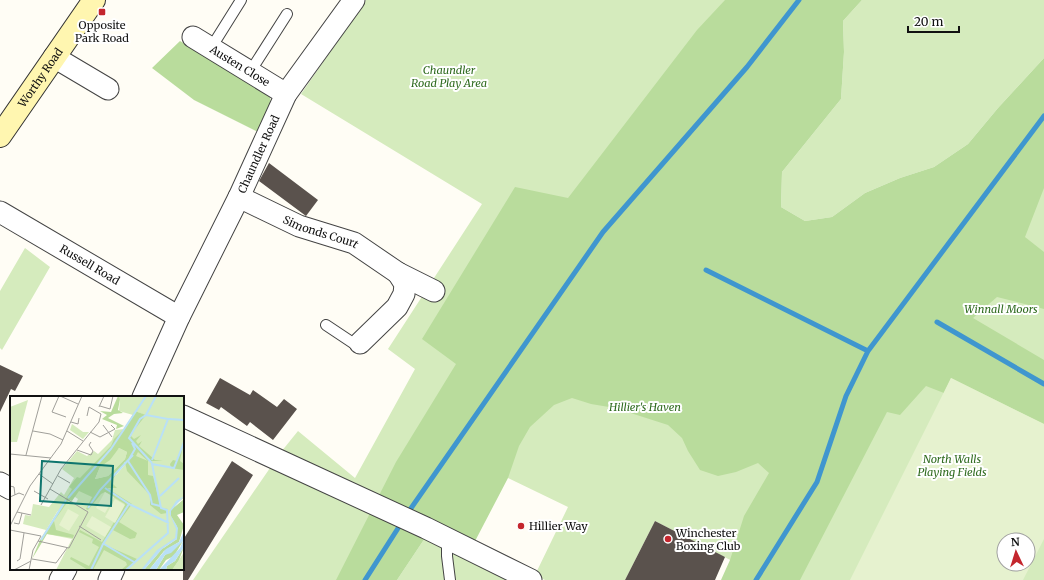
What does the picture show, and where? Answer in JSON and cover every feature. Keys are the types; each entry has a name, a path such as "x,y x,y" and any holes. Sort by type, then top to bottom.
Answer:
{"main road":[{"name":"Worthy Road","path":"0,136 94,0"}],"street":[{"name":"Chaundler Road","path":"143,396 179,317 240,197 286,94 354,0"},
{"name":"Austen Close","path":"193,37 286,94"},
{"path":"54,57 108,88"},
{"name":"Simonds Court","path":"240,197 299,226 354,243 398,273 434,291"},
{"name":"Russell Road","path":"0,212 179,317"},
{"path":"360,344 397,307 404,294 406,284 398,273"},
{"path":"184,416 426,528 531,580"},
{"path":"0,483 10,488"},
{"path":"60,580 65,570"},
{"path":"109,580 114,570"}],"lane":[{"path":"211,48 241,0"},
{"path":"250,72 287,14"},
{"path":"326,325 353,343 360,344"},
{"path":"447,539 447,556 450,580"}],"green space":[{"name":"Chaundler Road Play Area","path":"366,0 754,0 353,580 193,580 281,452 298,431 355,478 415,369 388,349 482,204 301,94"},
{"path":"725,0 862,0 843,21 844,52 841,99 782,172 781,207 805,221 832,217 865,193 900,178 934,167 968,144 998,108 1044,58 1044,188 1025,237 1044,252 1044,309 997,297 973,318 1044,360 1044,424 951,378 944,393 926,386 900,415 887,412 800,580 721,580 730,560 744,516 769,473 758,463 736,472 718,476 700,470 682,438 668,425 615,408 591,404 572,398 554,405 530,427 519,446 508,478 473,545 425,538 397,580 336,580 396,462 456,364 422,339 515,187 568,198 697,30"},
{"path":"862,0 1044,0 1044,58 998,108 968,144 934,167 900,178 865,193 832,217 805,221 781,207 782,172 841,99 844,52 843,21"},
{"path":"180,41 269,93 272,107 258,132 194,100 152,68"},
{"name":"North Walls Playing Fields","path":"1044,178 1044,580 773,580"},
{"path":"25,248 50,267 2,350 0,348 0,291"},
{"name":"Hillier's Haven","path":"602,257 883,400 769,580 655,521 625,580 545,580 535,575 568,507 474,460"},
{"path":"951,378 1044,424 1044,539 1036,555 1036,532 996,532 996,572 1027,572 1023,580 850,580"},
{"path":"425,538 531,580 397,580"}],"building":[{"path":"269,163 318,200 306,216 259,181"},
{"path":"0,365 23,376 15,391 11,389 0,412"},
{"path":"220,378 250,395 253,390 277,407 284,399 297,409 273,440 250,422 247,426 221,407 219,410 206,403"},
{"path":"232,461 253,475 188,580 183,580 184,538"},
{"name":"Winchester Boxing Club","path":"655,521 725,557 715,580 625,580"}],"waterway":[{"path":"407,514 603,232 747,67 799,0"},
{"path":"756,580 817,482 846,396 868,351 1044,116"},
{"path":"706,270 868,351"},
{"path":"937,322 1044,384"},
{"path":"365,580 402,522"}],"place":[{"name":"Opposite Park Road","path":"102,12"},
{"name":"Hillier Way","path":"521,526"},
{"name":"Winchester Boxing Club","path":"668,539"}],"park label":[{"name":"Winnall Moors","path":"1001,309"}]}
